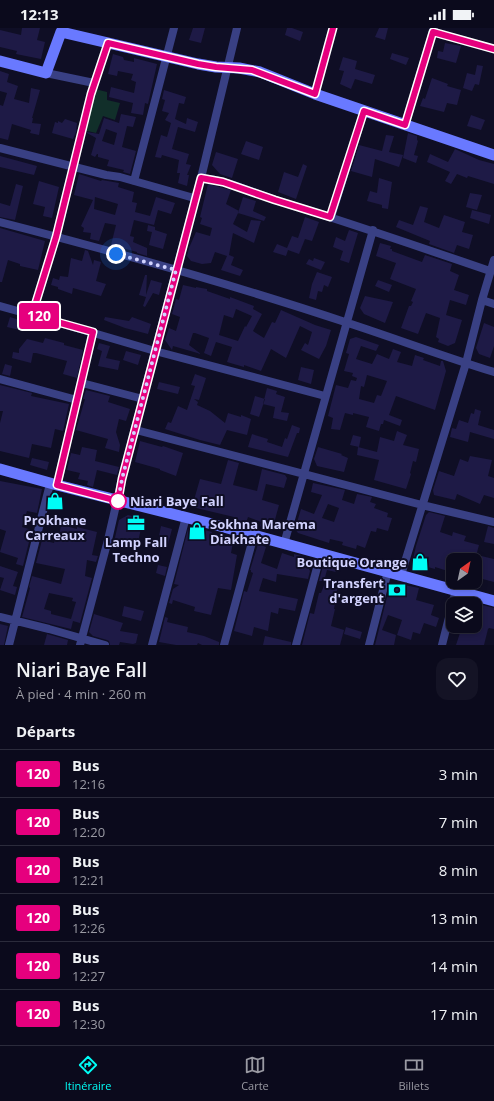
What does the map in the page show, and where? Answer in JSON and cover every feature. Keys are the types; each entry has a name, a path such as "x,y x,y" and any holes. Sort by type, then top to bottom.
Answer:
{"street":[{"path":"134,181 174,28"},
{"path":"81,642 194,198 201,178 237,28"},
{"path":"315,94 333,28"},
{"path":"46,73 61,30 108,43 198,64 239,68 260,72 315,94 494,155"},
{"path":"405,125 434,30 494,49"},
{"path":"32,315 56,237 94,83 108,43"},
{"path":"0,61 46,73 94,83"},
{"path":"330,217 364,111"},
{"path":"0,148 134,181 194,198"},
{"path":"201,178 223,182 268,198 373,230 490,271"},
{"path":"0,222 176,270 348,323 494,372"},
{"path":"284,544 325,396 348,323 373,230"},
{"path":"402,575 466,363 494,260"},
{"path":"482,300 494,304"},
{"path":"0,306 155,351 325,396"},
{"path":"9,645 82,383 93,332"},
{"path":"0,379 77,400"},
{"path":"82,383 143,399"},
{"path":"136,430 422,505 494,522"},
{"path":"0,469 54,485 254,535 494,601"},
{"path":"152,645 186,517"},
{"path":"224,645 254,535"},
{"path":"296,645 321,553"},
{"path":"369,645 388,571"},
{"path":"442,645 456,590"},
{"path":"0,617 81,642 105,645"}],"green space":[{"path":"95,89 107,92 107,100 120,103 115,120 103,116 96,133 83,130"}],"building":[{"path":"22,28 40,28 37,40 45,42 41,59 16,54 17,51 0,47 0,30 21,35"},
{"path":"193,28 205,28 201,43 189,40"},
{"path":"287,28 292,28 303,32 300,41 285,35"},
{"path":"379,28 388,28 385,40 375,37"},
{"path":"445,43 461,46 456,63 437,58 438,51 443,52"},
{"path":"392,53 409,58 406,65 390,59"},
{"path":"113,54 123,57 124,60 134,62 134,58 157,64 148,104 145,103 143,115 131,113 133,103 109,97 111,87 134,93 136,82 131,80 133,74 118,71 117,76 108,74"},
{"path":"343,57 357,61 355,69 375,75 372,84 355,79 351,89 340,84 344,71 339,70"},
{"path":"477,65 483,66 479,85 475,84 472,91 463,88 467,73 475,75"},
{"path":"0,71 9,74 7,82 18,86 14,99 29,103 31,88 40,90 32,118 32,123 41,124 39,135 30,133 31,130 12,124 8,140 0,138 0,105 3,106 7,93 0,91"},
{"path":"432,78 448,84 447,86 461,90 457,105 447,103 444,112 420,106 423,98 425,99"},
{"path":"164,90 186,97 184,104 179,103 175,119 186,124 187,118 198,122 195,132 178,127 172,149 189,154 186,164 191,165 187,175 189,175 187,186 178,183 180,173 177,173 179,160 162,155 161,158 155,157 161,135 167,137 171,123 165,120 169,113 162,111 165,100 162,99"},
{"path":"121,114 136,117 133,127 127,126 122,147 136,151 130,174 123,172 124,170 107,166 109,160 98,157 98,154 95,157 91,155 96,138 87,132 99,134 104,118 119,123","holes":["106,129 117,133 114,145 102,141"]},
{"path":"471,115 485,120 481,130 467,126"},
{"path":"65,119 77,123 76,132 73,139 52,133 55,122 58,123 58,121 62,123"},
{"path":"408,133 417,136 418,141 414,155 418,156 416,163 403,158"},
{"path":"386,135 394,136 389,152 403,155 399,167 375,159 372,177 351,171 359,145 382,151"},
{"path":"246,141 263,147 259,160 241,154"},
{"path":"455,149 479,160 494,164 494,184 468,176 467,178 457,174 451,184 445,181 450,172 427,162 430,154 448,162"},
{"path":"216,152 238,159 232,178 220,174 212,165"},
{"path":"0,156 37,166 34,175 0,167"},
{"path":"303,164 307,166 296,199 278,192 284,172 298,177"},
{"path":"79,174 101,181 119,183 118,187 134,192 132,202 137,203 135,212 150,216 156,197 175,203 171,214 158,210 154,225 134,220 130,236 134,237 133,242 147,248 147,256 111,245 116,225 105,223 99,241 90,239 91,233 83,232 84,228 81,226 93,200 74,195","holes":["95,197 118,204 115,215 94,209"]},
{"path":"379,178 392,182 388,209 382,208 382,205 367,201 370,191 377,193"},
{"path":"39,181 59,187 52,218 43,216 45,207 33,204"},
{"path":"16,184 23,186 15,220 0,217 0,203 10,206"},
{"path":"208,184 231,190 226,204 239,211 233,224 247,232 251,220 261,221 254,243 233,233 229,255 234,257 231,265 243,270 240,276 221,270 227,256 215,252 211,263 202,264 191,261 187,256 196,232 210,236 212,228 200,224 202,218 200,217"},
{"path":"470,193 482,195 477,210 466,207"},
{"path":"243,197 256,201 253,211 266,217 264,221 238,213"},
{"path":"420,206 428,208 424,222 439,228 444,215 465,222 462,232 473,235 469,249 457,245 454,253 429,244 430,241 396,227 399,220 413,225"},
{"path":"472,210 491,215 489,224 470,218"},
{"path":"305,217 319,222 312,241 305,239 299,254 288,250 286,256 273,252 277,244 287,248 292,236 298,238"},
{"path":"148,225 155,227 155,230 167,234 163,249 149,245 152,232 147,231"},
{"path":"0,228 45,241 38,270 20,266 20,264 8,260 2,282 0,282"},
{"path":"349,230 358,233 349,263 340,260 343,251 333,247 336,237 345,241"},
{"path":"380,243 391,246 390,249 392,249 392,251 422,262 425,255 452,264 450,271 459,275 454,290 469,295 466,305 450,300 446,315 462,320 455,343 448,346 438,342 439,339 436,337 440,318 426,313 418,334 401,328 409,306 411,306 413,302 411,301 416,289 390,279 396,263 376,256"},
{"path":"85,250 88,251 93,265 94,260 101,262 96,281 106,284 101,296 73,288 72,294 51,285 53,278 59,280 60,276 68,277 71,258 82,261"},
{"path":"314,258 325,262 321,270 306,264 309,259 313,261"},
{"path":"317,272 332,277 328,287 324,285 322,292 318,291 316,300 309,298 312,284"},
{"path":"145,275 147,275 146,295 151,280 162,283 159,295 153,293 145,307 143,306 146,297 139,295"},
{"path":"378,280 392,285 389,292 375,286"},
{"path":"183,285 207,289 207,291 230,299 230,297 254,306 253,309 262,314 253,331 264,338 272,322 275,323 281,310 315,325 331,330 326,346 319,359 301,350 305,343 308,345 312,332 300,326 286,358 271,349 261,371 244,365 244,367 227,362 232,347 216,342 211,356 204,353 209,338 195,333 193,333 189,345 201,354 173,346 172,350 165,340 169,328 176,331 180,317 172,314 176,299 179,300","holes":["236,309 252,316 246,327 245,326 238,341 219,335 224,315 233,318"]},
{"path":"365,296 393,302 385,323 364,314 360,308"},
{"path":"10,317 26,322 24,331 7,327"},
{"path":"105,317 129,321 132,317 151,324 148,334 125,328 104,320"},
{"path":"484,323 494,327 494,346 490,358 479,354 476,348"},
{"path":"356,337 379,345 376,351 361,346 356,359 372,364 377,354 389,359 393,349 401,352 397,362 412,366 415,355 424,358 423,360 440,366 441,361 443,361 446,371 435,410 396,396 389,415 402,420 400,426 384,420 379,431 366,427 369,417 353,413 353,415 345,413 340,430 331,429 333,418 328,416 336,385 348,388 351,380 356,381 357,378 352,376 353,373 344,371 349,354 346,353 350,339","holes":["367,375 387,381 381,396 377,395 374,403 359,399 361,386 364,387"]},
{"path":"45,338 83,350 77,378 63,374 67,361 36,353 33,353 31,363 12,358 13,352 19,353 19,349 27,339 43,343"},
{"path":"99,343 110,346 106,358 120,361 118,370 98,366 102,351 97,349"},
{"path":"126,351 141,355 138,365 123,360"},
{"path":"5,364 12,366 10,376 2,374"},
{"path":"301,367 314,370 311,384 298,380"},
{"path":"195,374 206,378 199,400 194,399 198,402 197,405 210,411 225,423 228,413 241,417 241,415 251,419 247,435 227,430 220,445 165,429 168,422 171,423 178,406 187,410 195,386 191,385"},
{"path":"159,382 180,387 178,394 157,389"},
{"path":"0,385 32,393 31,396 69,404 63,431 55,429 51,448 32,444 29,458 0,451 0,423 3,411 0,411"},
{"path":"267,388 277,391 276,394 285,397 281,412 289,413 287,421 273,418 275,407 263,404"},
{"path":"86,390 110,396 108,402 130,409 126,421 119,419 116,432 120,445 119,452 105,448 108,439 76,430 85,399 83,399"},
{"path":"255,396 265,399 259,417 250,414"},
{"path":"475,409 481,411 478,425 494,430 494,439 470,432 468,442 450,437 452,428 456,429 459,420 468,423 471,413 474,414"},
{"path":"292,425 300,428 288,457 248,447 252,434 268,439 267,442 282,447 285,438 287,439"},
{"path":"397,431 407,435 403,445 419,449 416,462 413,461 411,474 406,489 374,480 379,460 357,455 358,447 377,452 380,437 394,441"},
{"path":"353,435 361,437 359,447 350,445"},
{"path":"140,441 163,446 183,453 176,476 160,469 135,462"},
{"path":"82,447 97,450 95,461 119,467 117,475 97,470 93,487 87,485 88,481 78,479 80,473 67,470 71,453 80,455"},
{"path":"318,447 342,454 341,455 348,458 344,472 317,466 314,459"},
{"path":"470,456 492,460 488,476 494,478 494,498 484,495 480,504 457,494 455,500 434,495 433,490 439,471 454,476 460,459 468,462"},
{"path":"32,458 49,462 47,470 30,465"},
{"path":"228,460 239,463 233,485 257,491 262,469 285,475 287,478 284,488 266,484 262,500 279,505 273,527 268,529 260,526 261,522 248,517 246,523 233,519 234,517 192,507 200,479 221,484"},
{"path":"0,481 42,489 37,513 27,511 22,527 32,530 23,566 16,564 18,558 0,552 6,531 0,529"},
{"path":"313,483 345,490 342,500 354,504 357,494 372,497 370,502 376,504 374,508 388,513 387,517 392,518 388,531 377,528 376,532 371,531 365,548 357,545 356,549 342,545 343,542 330,539 329,543 298,533 295,529 301,509 314,514 322,495 311,492","holes":["328,504 339,508 334,522 322,518"]},
{"path":"429,512 445,516 440,532 452,536 453,532 466,536 464,541 479,545 477,553 446,553 446,570 417,564 413,559 426,515"},
{"path":"128,515 143,519 137,547 114,542 119,520"},
{"path":"61,525 97,532 92,555 98,556 96,562 87,560 85,576 92,578 80,623 73,621 71,629 22,617 32,576 61,584 65,569 36,563 42,540 54,543 56,536 59,537","holes":["49,593 73,598 72,601 76,602 71,619 51,614 51,611 44,609"]},
{"path":"161,526 172,529 168,544 158,541"},
{"path":"488,526 494,528 494,544 484,542"},
{"path":"194,527 212,532 211,537 227,541 229,536 234,537 231,553 237,555 231,590 218,588 211,615 194,611 195,607 173,600 172,604 169,603 173,589 179,585 174,584 188,529"},
{"path":"258,544 266,547 261,563 277,569 282,553 294,557 294,554 302,556 310,571 308,579 277,574 276,582 263,578 259,591 298,599 295,611 279,608 278,614 271,612 268,631 254,627 252,636 234,631 244,591 247,592 253,573 250,570"},
{"path":"482,556 494,559 494,582 482,579"},
{"path":"329,563 338,566 336,572 327,570 324,581 319,581 323,566"},
{"path":"158,565 167,567 165,576 156,573"},
{"path":"0,566 18,572 13,586 17,587 15,595 0,590 4,578 0,577"},
{"path":"325,583 338,587 331,626 344,630 340,645 302,645 310,613 314,614 319,593 321,593"},
{"path":"394,583 419,588 416,600 434,605 431,615 439,618 436,627 424,623 420,634 413,632 411,640 397,635 402,620 388,615 382,630 396,635 394,645 375,645 390,585"},
{"path":"482,605 494,608 494,629 488,629 484,645 456,645 460,633 482,633"},
{"path":"124,606 144,611 141,621 122,616"},
{"path":"94,614 123,623 120,631 138,634 136,643 120,642 119,645 110,645 109,641 93,636 89,632"},
{"path":"165,617 168,618 167,622 188,627 187,632 204,636 219,642 219,645 202,645 198,643 197,645 176,645 159,642"},
{"path":"0,624 8,626 4,645 0,645"},
{"path":"346,627 362,632 360,639 344,634"},
{"path":"47,634 68,640 67,645 44,645"},
{"path":"265,636 291,642 291,645 263,645"}],"bus line":[{"name":"120","path":"333,28 315,94 252,70 198,64 108,43 87,108 82,134 56,237 32,315 93,332 57,485 118,501 122,479 136,430 194,198 201,178 223,182 330,217 364,111 405,125 433,32 494,49"}],"place":[{"name":"Prokhane Carreaux","path":"55,501"},
{"name":"Niari Baye Fall","path":"118,501"},
{"name":"Lamp Fall Techno","path":"136,523"},
{"name":"Sokhna Marema Diakhate","path":"197,531"},
{"name":"Boutique Orange","path":"420,562"},
{"name":"Transfert d'argent","path":"397,590"}],"route":[{"path":"116,254 176,270 136,430 122,479 118,501"}]}
